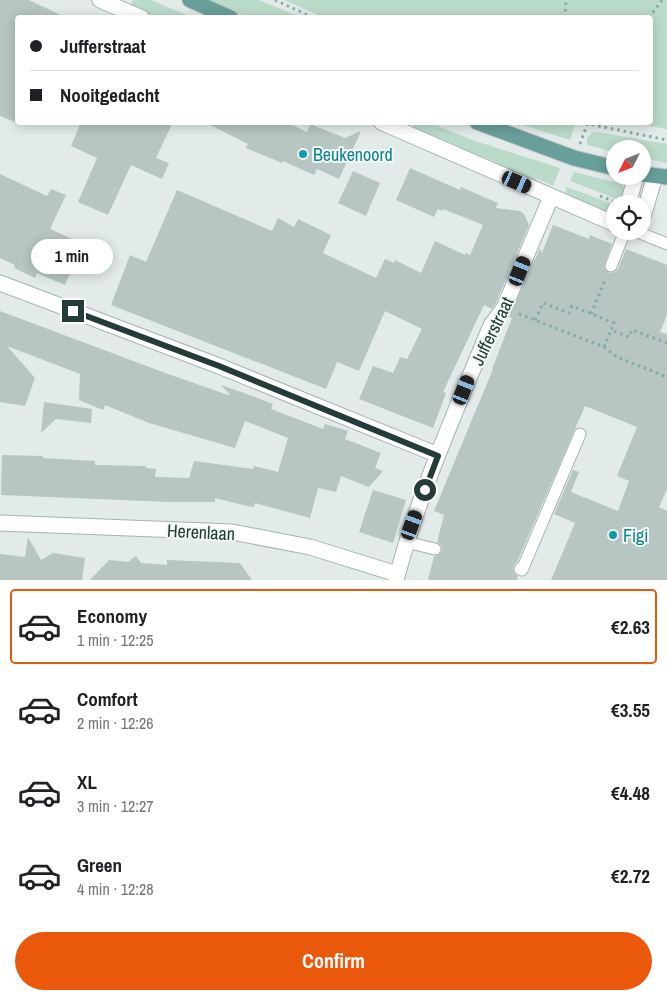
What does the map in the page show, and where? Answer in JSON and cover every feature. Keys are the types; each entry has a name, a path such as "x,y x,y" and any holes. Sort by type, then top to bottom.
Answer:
{"main road":[{"path":"190,0 224,15"},
{"path":"486,125 574,158 606,166"},
{"path":"658,177 667,189"}],"street":[{"path":"100,0 135,15"},
{"path":"388,125 606,220"},
{"path":"651,196 658,177"},
{"name":"Jufferstraat","path":"397,577 406,542 438,456 491,325 504,308 550,197"},
{"path":"0,283 219,366 438,456"},
{"name":"Herenlaan","path":"0,523 232,532 310,547 397,577"}],"lane":[{"path":"651,238 667,244"},
{"path":"611,266 621,240"},
{"path":"520,569 522,570 580,434"},
{"path":"406,542 435,549"}],"path":[{"path":"274,0 307,15"},
{"path":"565,15 566,0"},
{"path":"650,15 662,0"},
{"path":"593,125 667,140"},
{"path":"591,314 611,266"},
{"path":"536,320 543,303 569,313 572,306 614,323 604,347"},
{"path":"518,314 604,347 617,356 667,376"},
{"path":"611,330 629,337 632,330 667,343"}],"green space":[{"path":"133,0 151,0 186,15 146,15 130,8"},
{"path":"205,0 259,0 295,15 241,15"},
{"path":"284,0 667,0 667,129 644,125 653,125 653,15 318,15"},
{"path":"414,125 436,125 472,140 560,168 553,186 537,179 535,183 491,164 492,161 487,158 485,161 412,129"},
{"path":"522,125 575,125 570,140"},
{"path":"598,132 644,140 606,140 606,150 587,145 587,138 592,133"},
{"path":"651,141 667,144 667,163 651,160"},
{"path":"574,172 606,180 606,185 623,185 627,192 626,195 606,195 570,181"},
{"path":"567,187 606,202 606,213 563,198"}],"building":[{"path":"0,0 29,0 61,15 15,15 15,122 0,116"},
{"path":"80,125 172,125 156,158 169,163 162,179 131,165 108,215 78,202 97,158 71,146"},
{"path":"210,125 292,125 307,132 310,125 312,125 345,138 361,131 339,179 317,169 314,175 283,161 282,163 246,148 248,144"},
{"path":"410,168 460,190 461,187 498,203 496,208 520,211 524,214 529,225 496,303 492,309 484,305 443,392 446,393 433,428 359,399 373,366 393,373 400,357 407,359 422,329 385,311 359,371 337,362 326,389 111,305 130,255 146,262 177,190 272,231 278,218 294,227 298,219 331,235 323,253 376,278 385,259 394,263 395,260 421,273 435,241 465,255 466,253 470,255 483,225 443,209 442,211 438,209 434,217 396,200"},
{"path":"353,171 380,183 366,216 338,203"},
{"path":"0,174 47,196 51,189 66,195 50,229 83,244 65,285 37,273 35,278 14,268 15,265 0,258"},
{"path":"553,225 589,239 590,235 612,244 604,267 609,273 615,272 618,269 626,249 667,265 667,315 660,332 667,334 667,489 659,507 667,511 667,580 551,580 575,523 554,514 573,470 579,472 571,492 618,511 629,481 617,476 637,427 585,406 517,562 513,566 514,573 518,576 517,580 428,580 434,556 440,554 442,550 442,546 437,542 444,515 434,511 493,369 512,318 509,317 540,248 542,253"},
{"path":"0,311 231,396 221,385 255,397 273,404 271,409 323,429 325,424 348,431 345,439 381,453 375,468 383,471 369,487 341,476 336,492 318,488 310,518 255,503 254,507 215,498 215,502 170,502 1,495 2,455 43,456 43,458 95,461 95,465 146,466 146,468 156,469 155,477 189,478 194,461 253,469 254,466 278,472 288,438 245,421 235,448 149,423 105,405 103,410 79,400 80,374 7,346 35,378 25,406 0,402"},
{"path":"44,402 92,409 91,423 56,419 41,433"},
{"path":"373,490 406,500 393,543 359,532"},
{"path":"28,537 41,560 53,553 85,558 82,580 0,580 0,554 25,557"},
{"path":"136,556 141,563 167,565 167,560 240,563 252,580 90,580 109,560 128,562"}],"place":[{"name":"Beukenoord","path":"303,154"},
{"name":"Figi","path":"613,535"}],"route":[{"path":"73,311 219,366 438,456 425,490"}]}
